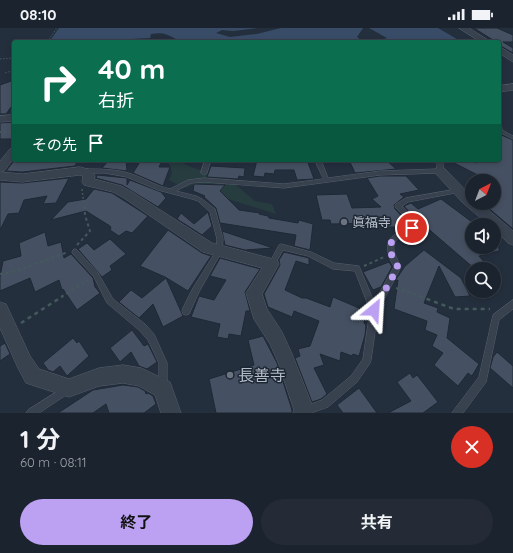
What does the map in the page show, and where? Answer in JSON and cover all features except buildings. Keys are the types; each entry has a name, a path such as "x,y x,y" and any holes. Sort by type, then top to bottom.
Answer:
{"street":[{"path":"463,28 484,40"},
{"path":"501,50 513,59"},
{"path":"501,89 513,88"},
{"path":"0,119 12,118"},
{"path":"0,168 12,153"},
{"path":"0,176 22,178 79,165 88,173 88,182 117,189 123,192 208,248 272,264 254,293 260,313 276,338 286,360 304,412"},
{"path":"440,166 458,191 513,239"},
{"path":"0,310 24,362 34,376 69,388 98,377 123,374 141,377 163,389 171,413"}],"lane":[{"path":"501,132 513,138"},
{"path":"204,173 207,162"},
{"path":"319,162 326,181"},
{"path":"79,165 128,175 160,189 194,197 213,211 220,239 219,251 196,290 186,311"},
{"path":"170,192 190,181 204,180 273,186 326,181 440,166"},
{"path":"304,412 325,404 354,379 367,360 374,310 398,267 390,254 391,242 398,234 412,228 414,223 398,206 406,200 458,191"},
{"path":"272,264 281,247 309,254 333,266 357,268 374,310"},
{"path":"75,252 96,275 110,301 142,327 151,337 163,363 163,389"},
{"path":"457,413 483,379 496,318 511,305"},
{"path":"31,413 69,388"}],"path":[{"path":"48,40 57,28"},
{"path":"0,59 12,58"},
{"path":"5,73 12,71"},
{"path":"0,132 12,132"},
{"path":"0,274 16,271 64,253 75,252 75,246 90,231 85,215 82,190 88,182"},
{"path":"357,268 390,254"},
{"path":"10,330 96,275"},
{"path":"387,285 454,309 489,309 511,305"}],"green space":[{"path":"166,162 181,162 218,176 236,185 255,201 272,204 276,214 225,198 213,190 196,184 184,188 169,180 172,173 170,165"}],"water":[{"path":"59,28 257,28 233,31 222,30 216,33 230,37 257,34 281,28 363,28 357,37 361,40 178,40 171,36 159,33 151,34 150,38 131,39 132,40 50,40"},
{"path":"369,28 438,28 459,40 381,40 387,38"}],"place":[{"name":"眞福寺","path":"344,222"},
{"name":"長善寺","path":"230,375"}],"route":[{"path":"374,310 398,267 390,254 391,242 398,234 412,228"}]}
